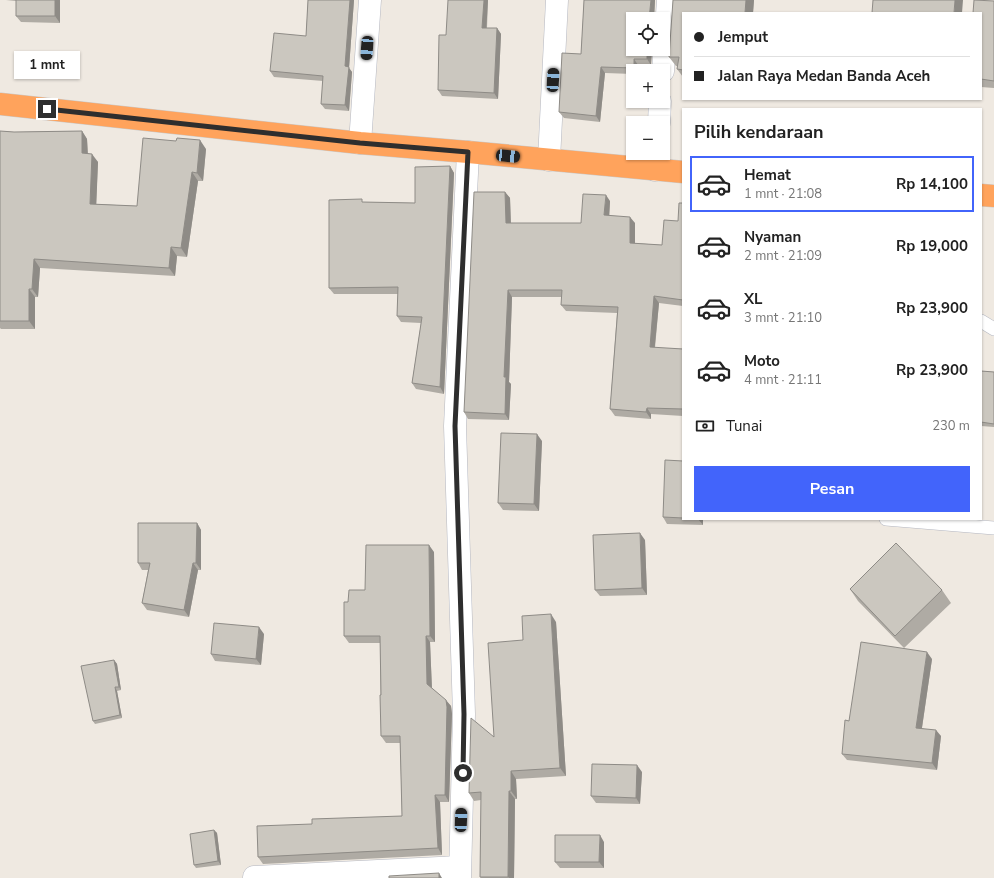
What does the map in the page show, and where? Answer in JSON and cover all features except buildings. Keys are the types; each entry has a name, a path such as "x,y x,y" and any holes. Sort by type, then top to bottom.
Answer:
{"highway":[{"path":"0,104 360,143 549,160 656,161 682,172"},
{"path":"982,195 994,196"}],"street":[{"path":"360,143 370,0"},
{"path":"549,160 557,0"},
{"path":"663,64 668,0"},
{"path":"254,876 460,872 464,714 455,426 468,152"}],"lane":[{"path":"982,322 994,329"},
{"path":"886,520 994,528"}],"route":[{"path":"47,109 360,143 468,152 455,426 464,714 463,773"}]}
